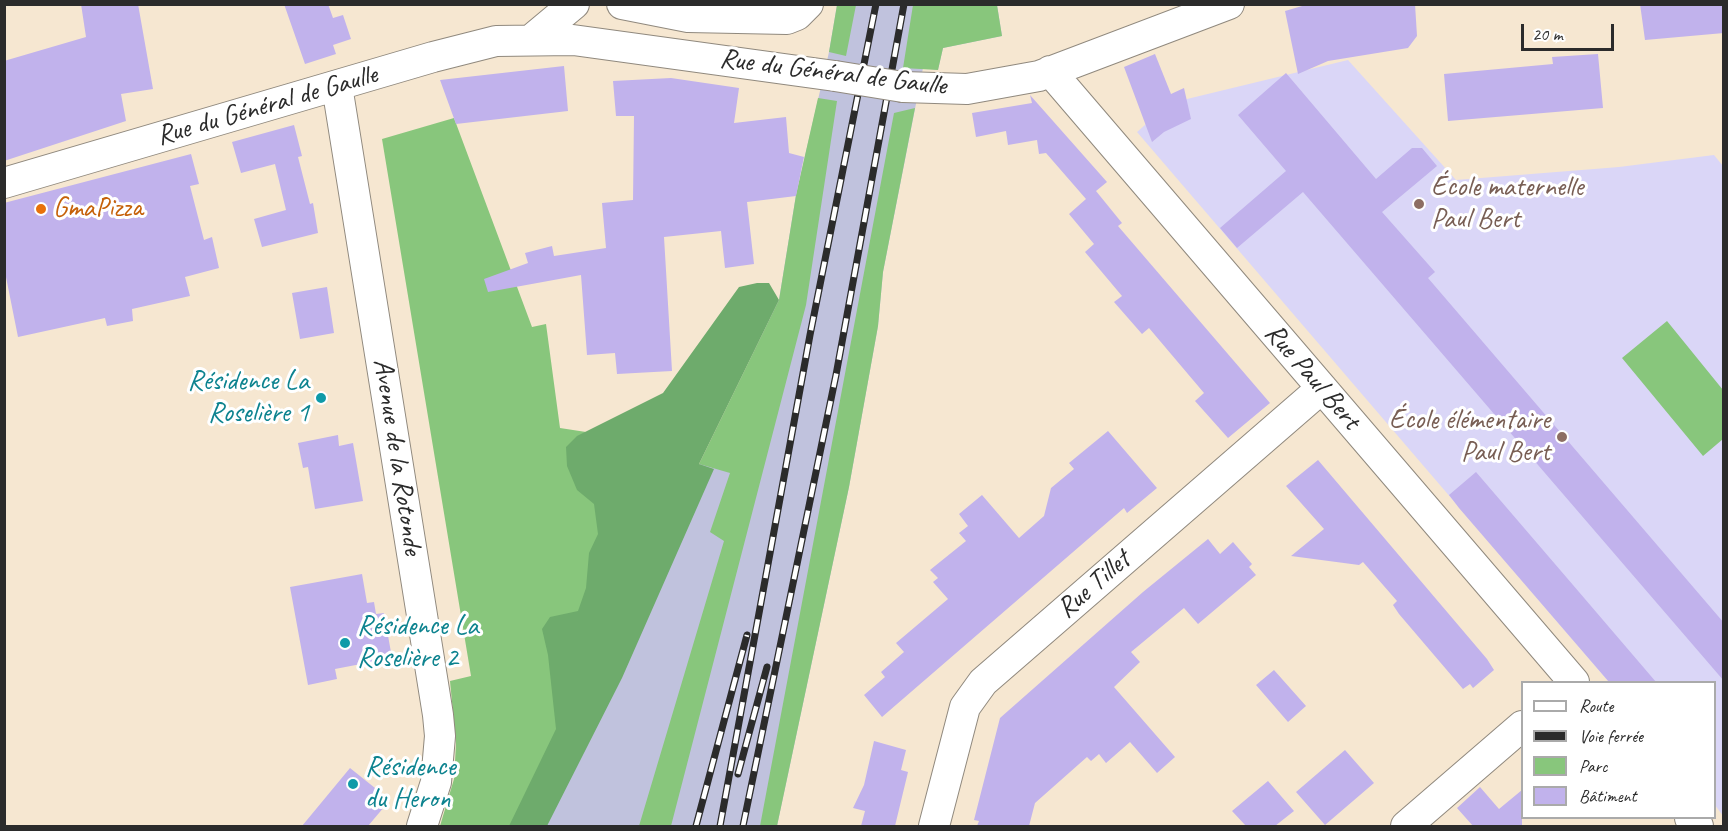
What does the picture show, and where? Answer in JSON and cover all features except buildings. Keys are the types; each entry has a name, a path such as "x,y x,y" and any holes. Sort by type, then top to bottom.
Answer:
{"street":[{"path":"532,39 574,4"},
{"name":"Rue du Général de Gaulle","path":"622,4 688,17 797,12"},
{"name":"Rue du Général de Gaulle","path":"4,183 474,46 515,39 556,38 633,46 903,87 948,90 988,87 1050,71 1229,4"},
{"name":"Rue Paul Bert","path":"1050,71 1573,681"},
{"name":"Avenue de la Rotonde","path":"337,86 438,715 440,736 436,782 422,826"},
{"name":"Rue Tillet","path":"934,826 966,707 983,682 1322,388"},
{"path":"1406,826 1521,727"}],"shaded area":[{"path":"837,5 997,5 1002,36 943,48 938,70 923,68 883,272 878,326 849,487 777,826 526,826 779,300 796,195 829,52"},
{"name":"École élémentaire Paul Bert","path":"1348,60 1456,180 1619,167 1714,155 1723,166 1723,816 1716,806 1716,681 1608,681 1137,132 1162,110 1187,99"}],"green space":[{"path":"837,5 856,5 846,56 829,52"},
{"path":"913,5 997,5 1002,36 943,48 938,70 903,68"},
{"path":"818,98 837,101 806,305 671,826 639,826 724,541 710,532 730,473 699,464 779,300 796,195"},
{"path":"915,108 883,272 878,326 849,487 777,826 760,826 894,113"},
{"path":"454,118 532,327 546,324 560,428 677,446 526,826 440,826 454,779 456,744 450,681 471,676 382,139"},
{"path":"769,283 779,300 699,464 714,469 622,678 547,826 509,826 556,729 548,655 542,629 550,617 578,611 586,588 589,553 598,534 594,504 577,490 567,466 566,447 577,436 663,393 739,287"},
{"path":"1667,321 1723,390 1723,439 1703,456 1622,358"}],"railway":[{"path":"720,826 810,335 876,4"},
{"path":"743,826 836,375 904,4"},
{"path":"696,826 747,635"},
{"path":"738,774 767,667"}],"place":[{"name":"École maternelle Paul Bert","path":"1419,204"},
{"name":"GmaPizza","path":"41,209"},
{"name":"Résidence La Roselière 1","path":"321,398"},
{"name":"École élémentaire Paul Bert","path":"1562,437"},
{"name":"Résidence La Roselière 2","path":"345,643"},
{"name":"Résidence du Heron","path":"353,784"}]}
